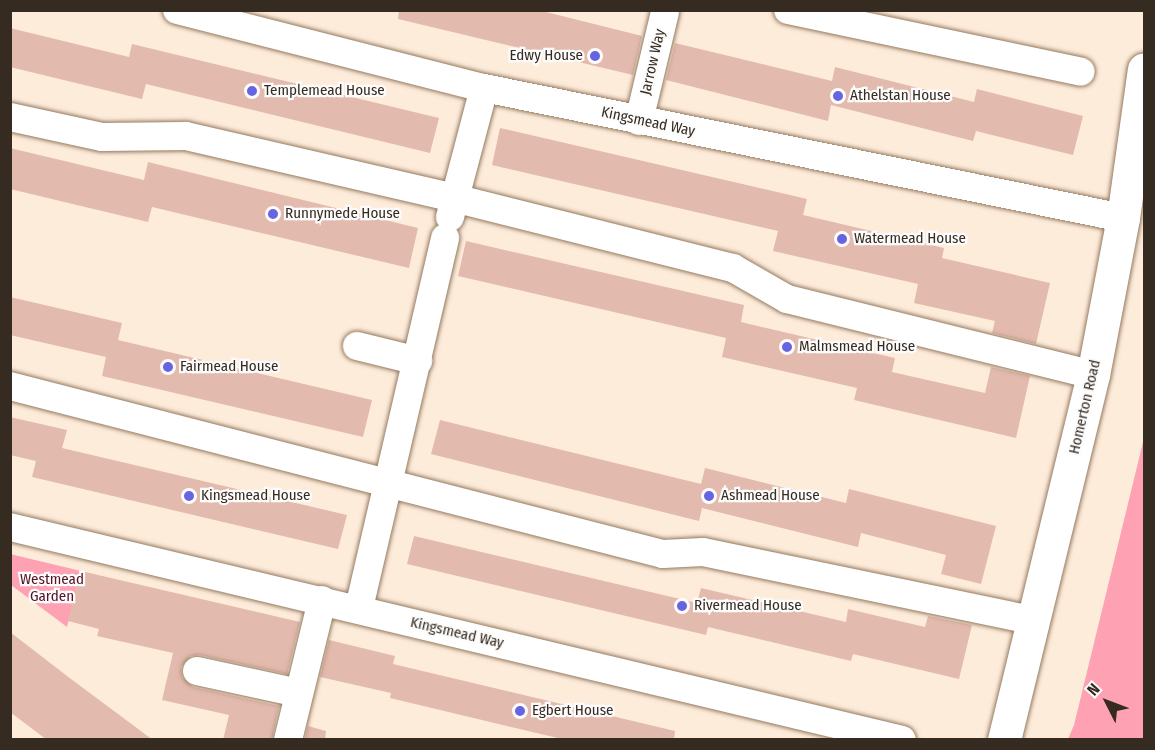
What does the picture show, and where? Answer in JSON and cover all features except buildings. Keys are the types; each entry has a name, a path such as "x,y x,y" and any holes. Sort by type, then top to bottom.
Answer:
{"main road":[{"name":"Homerton Road","path":"1004,740 1035,621 1093,375 1123,218 1144,69"}],"street":[{"name":"Kingsmead Way","path":"177,10 484,88 1123,218"},
{"path":"788,10 1081,72"},
{"name":"Jarrow Way","path":"639,120 663,11"},
{"path":"359,608 393,475 449,220 484,88"},
{"path":"10,117 102,137 186,136 449,220 733,268 787,299 1093,375"},
{"path":"357,346 418,361"},
{"path":"10,386 393,475 663,554 703,552 1035,621"},
{"name":"Kingsmead Way","path":"10,527 359,608 902,740"},
{"path":"288,740 322,600"},
{"path":"198,671 299,693"}],"green space":[{"path":"1144,438 1144,739 1068,739 1074,725"},
{"name":"Westmead Garden","path":"10,554 81,571 67,627 11,585"}],"place":[{"name":"Edwy House","path":"595,56"},
{"name":"Templemead House","path":"252,91"},
{"name":"Athelstan House","path":"838,96"},
{"name":"Runnymede House","path":"273,214"},
{"name":"Watermead House","path":"842,239"},
{"name":"Malmsmead House","path":"787,347"},
{"name":"Fairmead House","path":"168,367"},
{"name":"Kingsmead House","path":"189,496"},
{"name":"Ashmead House","path":"709,496"},
{"name":"Rivermead House","path":"682,606"},
{"name":"Egbert House","path":"520,711"}]}
